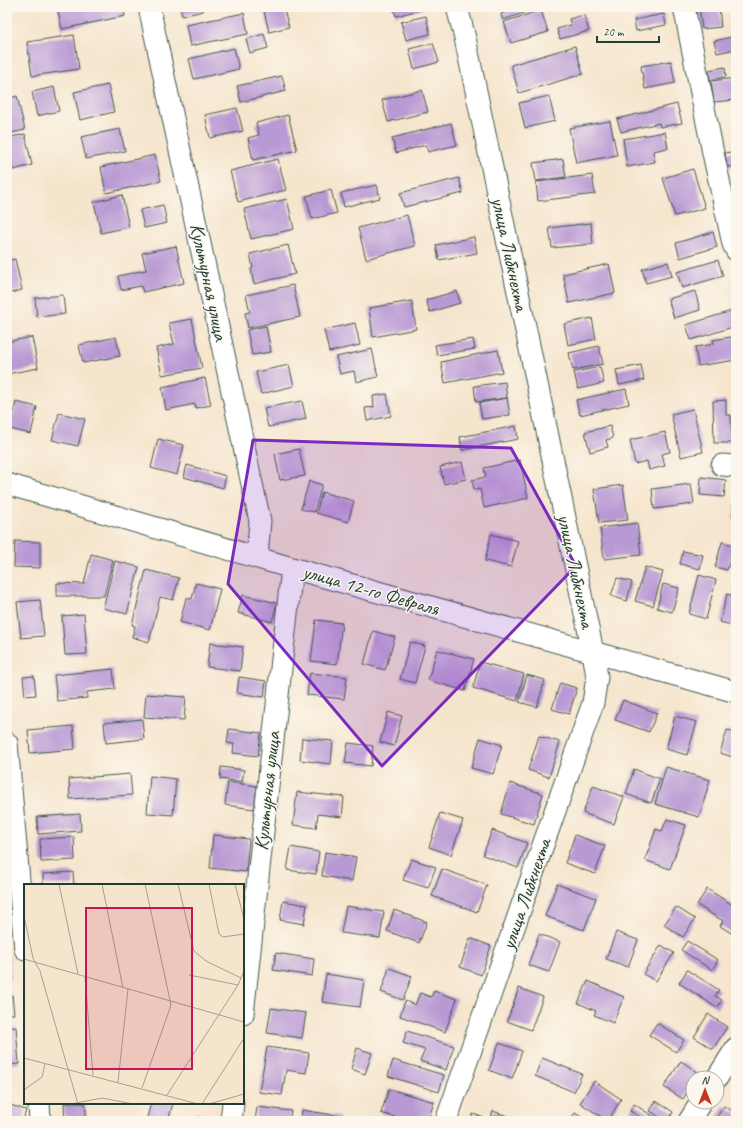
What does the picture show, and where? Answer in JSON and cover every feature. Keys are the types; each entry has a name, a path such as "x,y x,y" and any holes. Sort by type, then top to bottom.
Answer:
{"street":[{"name":"Культурная улица","path":"149,7 260,521 257,557"},
{"name":"улица Либкнехта","path":"446,1121 592,703 597,677 465,38 457,7"},
{"path":"684,7 713,153 733,244 736,250"},
{"name":"улица 12-го Февраля","path":"7,484 292,568 736,692"},
{"name":"Культурная улица","path":"244,1005 292,568"},
{"path":"7,743 24,938"},
{"path":"722,1070 736,1048"},
{"path":"38,1104 40,1121"},
{"path":"231,1121 233,1104"},
{"path":"689,1121 696,1110"}],"highlighted area":[{"path":"253,440 511,448 576,566 382,766 228,584"}],"building":[{"path":"57,7 123,7 125,16 62,29"},
{"path":"180,7 203,7 203,11 182,16"},
{"path":"263,7 283,7 289,27 269,32"},
{"path":"393,7 422,7 423,9 396,16"},
{"path":"522,7 524,13 503,20 501,14"},
{"path":"699,7 719,7 721,27 702,29"},
{"path":"541,10 548,32 511,43 504,22"},
{"path":"244,13 248,34 190,46 186,25"},
{"path":"664,14 666,25 636,31 634,20"},
{"path":"584,15 589,31 560,39 557,29 571,25 569,19"},
{"path":"426,16 430,34 406,40 401,22"},
{"path":"264,34 268,48 250,53 246,39"},
{"path":"74,35 79,69 32,76 27,42"},
{"path":"736,36 736,49 717,53 714,41"},
{"path":"433,43 439,62 414,69 409,49"},
{"path":"575,46 583,74 519,93 511,65"},
{"path":"234,48 239,69 194,79 189,59"},
{"path":"671,61 675,83 645,89 641,66"},
{"path":"725,67 726,77 710,80 709,70"},
{"path":"282,76 286,91 241,102 237,86"},
{"path":"736,78 736,100 714,102 711,81"},
{"path":"108,85 114,112 80,120 74,92"},
{"path":"54,87 59,111 37,116 32,92"},
{"path":"422,90 428,112 388,122 382,100"},
{"path":"17,96 25,130 7,134 7,99"},
{"path":"549,96 555,121 525,128 519,103"},
{"path":"677,104 682,123 660,127 659,123 621,132 617,119"},
{"path":"237,108 243,131 210,138 205,115"},
{"path":"288,115 297,150 253,160 248,138 259,135 256,123"},
{"path":"610,121 617,155 576,163 569,128"},
{"path":"451,123 457,145 428,152 426,145 396,153 392,138"},
{"path":"120,129 125,151 86,159 81,137"},
{"path":"665,132 668,148 653,151 655,162 627,167 623,139"},
{"path":"25,134 32,165 13,170 7,146 7,138"},
{"path":"736,151 736,166 727,167 725,153"},
{"path":"155,155 161,181 106,193 101,167"},
{"path":"278,159 286,190 238,202 230,171"},
{"path":"563,159 566,177 536,181 533,163"},
{"path":"693,169 705,208 675,216 663,178"},
{"path":"592,175 595,194 538,201 536,182"},
{"path":"459,178 463,193 404,207 400,193"},
{"path":"377,185 380,198 344,207 341,193"},
{"path":"331,190 337,213 312,219 306,196"},
{"path":"736,193 736,211 732,194"},
{"path":"122,195 129,227 101,233 94,202"},
{"path":"287,199 294,229 251,239 244,209"},
{"path":"163,205 167,223 144,228 140,210"},
{"path":"407,215 415,246 366,259 358,228"},
{"path":"591,223 593,244 552,248 549,228"},
{"path":"713,232 717,247 680,258 676,243"},
{"path":"474,237 477,253 439,260 436,245"},
{"path":"288,245 295,274 254,284 250,254"},
{"path":"176,246 184,283 143,292 141,286 121,290 118,276 146,270 142,253"},
{"path":"15,259 22,290 7,294 7,261"},
{"path":"718,260 723,276 682,288 677,272"},
{"path":"668,262 672,276 646,283 642,269"},
{"path":"609,264 615,293 569,303 563,274"},
{"path":"293,285 300,317 248,328 245,313 250,312 246,295"},
{"path":"457,291 460,303 430,312 426,300"},
{"path":"695,291 700,310 674,318 668,299"},
{"path":"63,295 65,314 37,317 35,298"},
{"path":"412,301 416,329 373,337 369,308"},
{"path":"735,310 736,326 691,340 686,325"},
{"path":"592,318 596,339 568,345 564,324"},
{"path":"192,319 202,368 162,375 156,348 174,344 169,323"},
{"path":"355,323 360,345 329,352 324,330"},
{"path":"266,326 271,352 252,355 247,330"},
{"path":"736,336 736,360 698,366 695,347 714,344 713,340"},
{"path":"32,337 38,368 7,374 7,342"},
{"path":"116,337 120,356 83,363 79,345"},
{"path":"473,339 475,349 437,355 435,345"},
{"path":"599,346 603,364 573,370 569,353"},
{"path":"372,349 378,377 356,382 354,371 340,374 336,357"},
{"path":"498,350 502,372 445,383 441,362"},
{"path":"289,365 294,386 261,394 256,372"},
{"path":"641,365 644,380 619,385 616,370"},
{"path":"600,367 604,383 578,389 574,372"},
{"path":"205,378 211,405 196,408 195,404 166,410 162,387"},
{"path":"505,382 507,398 476,402 474,386"},
{"path":"626,389 629,404 580,415 576,400"},
{"path":"387,394 391,416 367,421 365,408 374,407 373,396"},
{"path":"507,398 510,415 482,419 479,403"},
{"path":"726,400 726,415 731,415 732,443 714,443 713,401"},
{"path":"302,401 306,419 268,427 264,408"},
{"path":"16,402 37,407 31,434 10,429"},
{"path":"693,409 703,452 681,457 671,414"},
{"path":"59,413 85,419 78,446 52,440"},
{"path":"516,426 518,439 462,450 460,437"},
{"path":"610,426 613,438 606,440 608,447 590,452 585,432"},
{"path":"665,432 670,452 662,454 665,466 649,470 647,461 635,464 630,440"},
{"path":"158,439 184,445 177,475 151,468"},
{"path":"299,449 305,476 280,480 275,454"},
{"path":"520,460 528,498 484,508 480,489 474,490 472,480 486,477 484,468"},
{"path":"462,462 466,479 444,484 440,467"},
{"path":"187,465 226,476 223,488 184,477"},
{"path":"701,477 726,480 724,497 700,495"},
{"path":"309,481 322,485 314,512 301,509"},
{"path":"691,484 694,504 654,509 652,489"},
{"path":"623,485 628,520 599,523 594,489"},
{"path":"322,492 354,501 348,522 316,513"},
{"path":"735,504 736,518 733,518"},
{"path":"637,523 641,555 604,559 600,528"},
{"path":"491,534 518,541 511,567 485,561"},
{"path":"15,541 40,542 40,568 14,567"},
{"path":"722,542 734,545 727,570 715,567"},
{"path":"683,551 703,555 700,569 680,564"},
{"path":"91,554 113,560 104,596 57,596 57,583 84,584"},
{"path":"115,561 139,567 127,614 103,608"},
{"path":"645,567 663,572 653,606 635,601"},
{"path":"146,570 179,578 173,600 160,597 149,642 132,637 135,626 132,625"},
{"path":"699,575 716,580 706,619 689,614"},
{"path":"617,578 632,582 627,601 611,596"},
{"path":"196,583 220,589 210,630 180,622 186,598 192,599"},
{"path":"663,584 679,588 672,612 657,608"},
{"path":"735,584 736,626 720,622 727,594 733,596"},
{"path":"243,595 277,603 272,622 238,613"},
{"path":"40,600 44,636 21,638 17,602"},
{"path":"84,614 87,654 65,655 62,616"},
{"path":"316,620 342,623 337,664 311,661"},
{"path":"373,631 395,637 385,670 364,664"},
{"path":"410,642 425,646 415,683 400,679"},
{"path":"210,643 243,647 240,671 207,667"},
{"path":"437,650 474,659 465,691 428,680"},
{"path":"480,662 524,674 517,701 473,688"},
{"path":"113,669 115,689 87,692 87,698 57,701 54,675"},
{"path":"310,673 347,677 344,699 307,695"},
{"path":"527,675 545,680 537,707 519,702"},
{"path":"34,676 36,695 25,696 23,677"},
{"path":"239,677 266,681 264,697 237,693"},
{"path":"560,683 577,688 569,714 552,709"},
{"path":"146,694 186,697 184,720 144,717"},
{"path":"623,700 657,713 649,732 615,720"},
{"path":"388,712 402,716 394,746 380,742"},
{"path":"675,716 697,722 687,755 666,749"},
{"path":"142,719 144,739 106,743 104,723"},
{"path":"73,726 75,749 30,753 28,730"},
{"path":"229,729 261,733 258,756 233,753 234,744 227,743"},
{"path":"727,730 736,732 736,758 720,753"},
{"path":"539,736 560,742 549,777 528,770"},
{"path":"302,738 333,741 331,764 300,760"},
{"path":"480,738 502,745 493,774 471,768"},
{"path":"348,743 373,746 371,766 345,763"},
{"path":"221,767 244,770 242,782 220,779"},
{"path":"666,767 710,780 699,817 655,804"},
{"path":"634,769 660,779 651,803 626,794"},
{"path":"130,774 132,795 70,799 69,779"},
{"path":"150,776 176,779 173,815 147,813"},
{"path":"228,782 257,786 254,809 225,805"},
{"path":"510,783 543,794 534,824 501,814"},
{"path":"593,786 624,797 614,824 583,813"},
{"path":"297,792 344,797 342,817 318,814 316,828 293,825"},
{"path":"440,813 463,820 451,855 429,847"},
{"path":"80,814 81,831 38,834 37,817"},
{"path":"667,819 686,825 670,869 645,860 656,829 662,831"},
{"path":"492,830 527,843 518,868 483,855"},
{"path":"213,835 249,839 246,872 210,868"},
{"path":"575,835 605,846 595,874 565,863"},
{"path":"74,837 75,860 41,862 40,839"},
{"path":"291,847 319,852 316,874 287,870"},
{"path":"325,852 356,857 352,881 322,876"},
{"path":"411,859 436,867 428,888 403,880"},
{"path":"442,869 487,885 477,912 432,896"},
{"path":"73,872 74,884 43,884 43,874"},
{"path":"557,884 596,898 584,930 545,916"},
{"path":"707,889 736,907 736,936 720,926 723,921 697,905"},
{"path":"283,901 307,905 304,924 280,920"},
{"path":"346,906 384,912 380,938 341,933"},
{"path":"676,907 695,919 683,937 664,925"},
{"path":"394,910 427,922 419,943 387,931"},
{"path":"616,932 638,940 628,967 606,959"},
{"path":"539,934 560,942 549,972 528,965"},
{"path":"470,938 491,946 481,975 460,967"},
{"path":"687,941 718,960 712,970 681,950"},
{"path":"661,945 674,953 656,981 643,974"},
{"path":"276,953 314,959 312,976 273,970"},
{"path":"7,957 9,957 11,979 7,979"},
{"path":"389,968 412,976 403,1000 381,992"},
{"path":"687,970 719,990 715,996 722,1000 717,1008 679,983"},
{"path":"326,974 364,980 360,1007 322,1002"},
{"path":"588,981 624,997 613,1023 594,1015 596,1011 578,1003"},
{"path":"519,988 543,997 531,1030 507,1021"},
{"path":"434,991 457,999 445,1032 400,1016 405,1001 415,1005 420,993 431,997"},
{"path":"7,995 12,995 14,1014 7,1014"},
{"path":"271,1008 306,1013 302,1038 267,1033"},
{"path":"708,1014 727,1027 713,1049 694,1037"},
{"path":"657,1023 684,1040 676,1052 649,1035"},
{"path":"16,1027 19,1064 7,1065 7,1028"},
{"path":"407,1031 454,1046 446,1070 420,1061 425,1050 403,1043"},
{"path":"499,1043 522,1051 512,1079 489,1070"},
{"path":"267,1047 309,1053 306,1073 286,1070 282,1095 259,1092"},
{"path":"357,1048 372,1053 365,1074 351,1069"},
{"path":"542,1058 582,1074 574,1092 535,1076"},
{"path":"393,1060 444,1075 439,1092 388,1076"},
{"path":"681,1061 694,1070 685,1070 685,1096 683,1099 664,1087"},
{"path":"594,1081 621,1099 608,1121 580,1103"},
{"path":"389,1089 434,1102 428,1121 408,1121 381,1113"},
{"path":"656,1101 673,1112 668,1121 650,1111"},
{"path":"7,1104 26,1110 23,1121 7,1121"},
{"path":"64,1104 85,1104 87,1121 65,1121"},
{"path":"151,1104 173,1104 168,1121 146,1121"},
{"path":"634,1104 660,1121 637,1121 640,1117 630,1111"},
{"path":"257,1107 291,1111 289,1121 255,1121"},
{"path":"725,1107 736,1113 736,1121 714,1121 721,1110 725,1110"},
{"path":"302,1110 340,1116 339,1121 301,1121"},
{"path":"493,1111 521,1121 470,1121 473,1114 490,1120"},
{"path":"575,1113 588,1121 569,1121"},
{"path":"197,1117 216,1118 215,1121 196,1121"}]}
